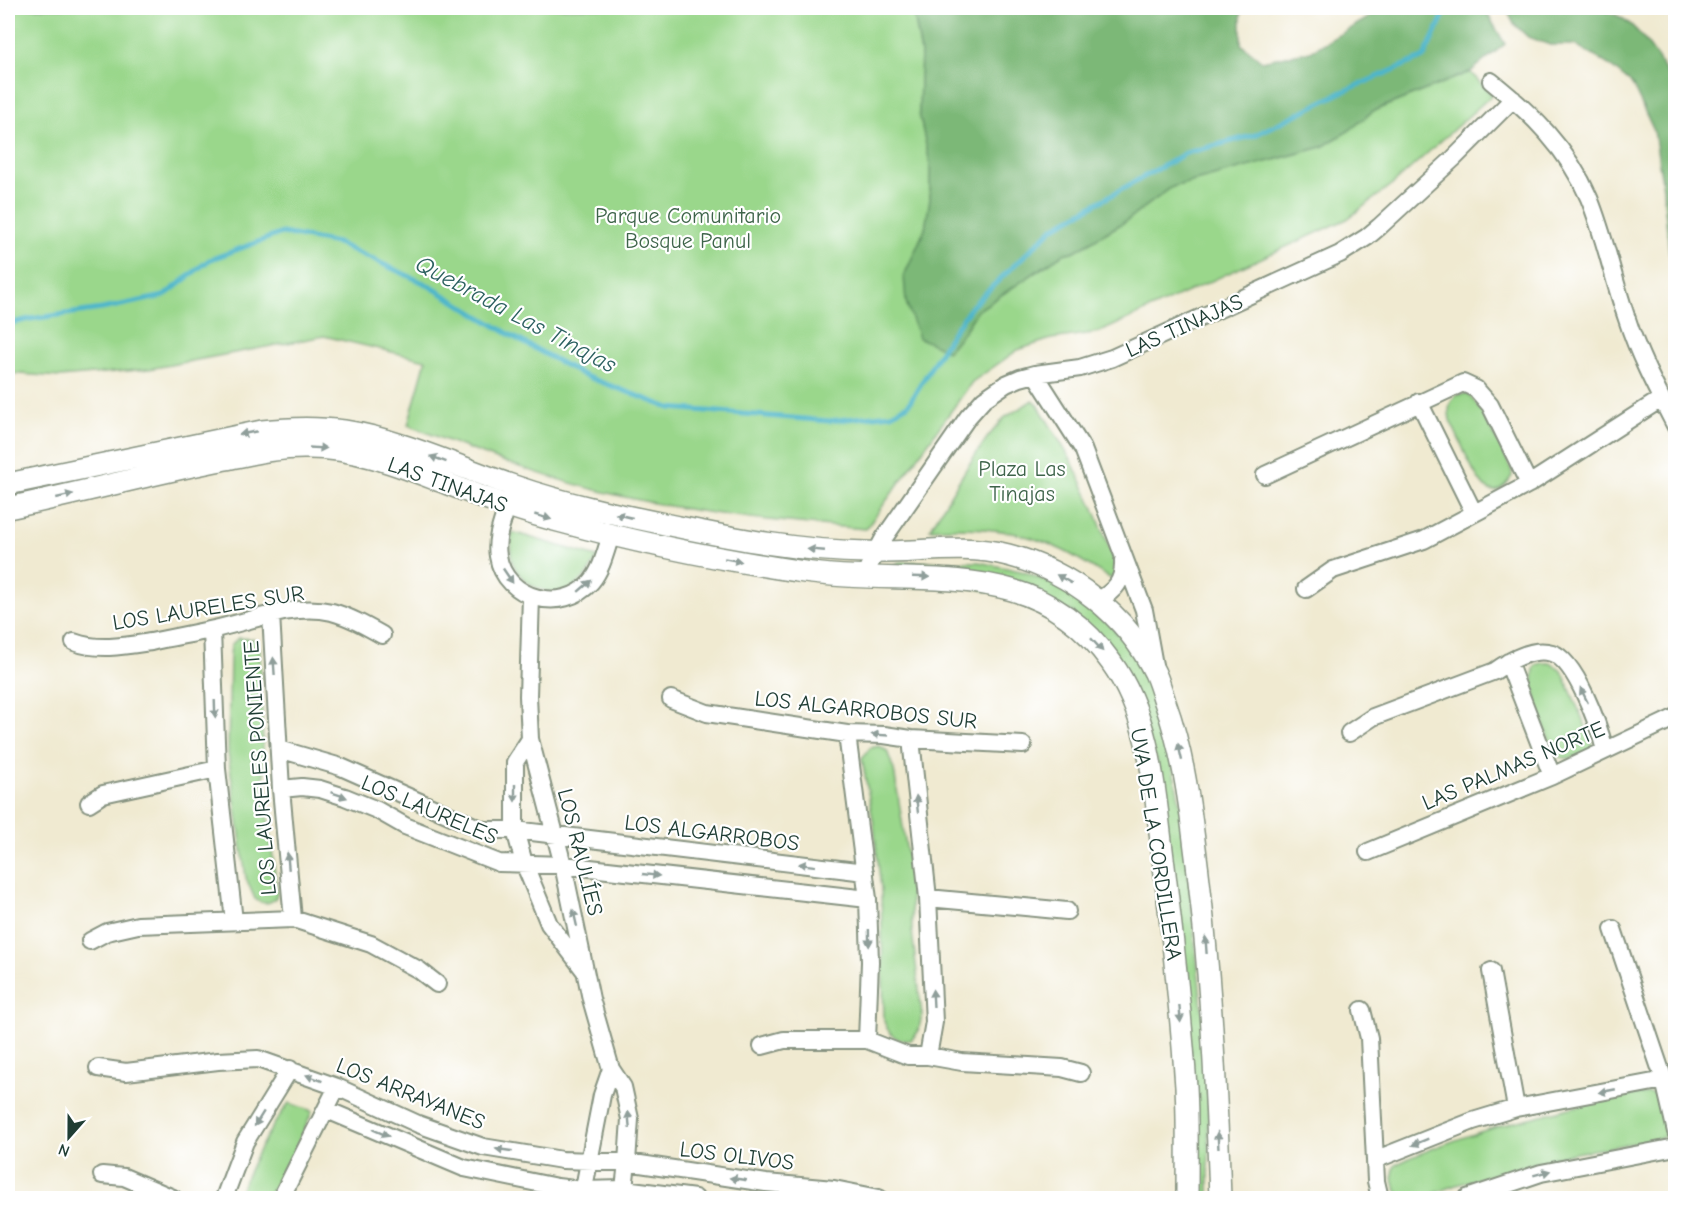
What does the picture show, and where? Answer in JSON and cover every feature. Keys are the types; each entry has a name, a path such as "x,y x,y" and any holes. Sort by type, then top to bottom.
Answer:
{"street":[{"path":"1491,81 1513,99 1555,141 1580,178 1596,218 1628,323 1661,399 1676,427"},
{"name":"LAS TINAJAS","path":"8,508 215,461 274,450 306,447 355,452 380,459 507,507 611,535 750,564 810,573 863,577 874,553 975,408 994,392 1006,384 1035,374 1080,368 1112,358 1340,255 1388,219 1513,99"},
{"name":"UVA DE LA CORDILLERA","path":"1035,374 1083,450 1123,553 1144,610 1155,674 1175,729 1187,781 1204,920 1220,1198"},
{"path":"1264,475 1462,383 1476,389 1490,405 1529,484"},
{"path":"1306,589 1333,570 1424,540 1529,484 1661,399"},
{"path":"1419,402 1474,513"},
{"name":"LAS TINAJAS","path":"8,484 262,431 288,428 331,429 387,441 518,487 643,520 798,549 874,553"},
{"path":"507,507 498,539 500,562 508,579 522,592 531,596 546,600 558,599 573,595 590,584 600,567 611,535"},
{"name":"UVA DE LA CORDILLERA","path":"874,553 971,549 1023,559 1062,576 1097,601 1128,633 1155,674"},
{"name":"UVA DE LA CORDILLERA","path":"1097,601 1109,594 1123,575 1123,553"},
{"name":"UVA DE LA CORDILLERA","path":"863,577 940,578 980,582 1030,596 1066,616 1082,630 1111,662 1122,680 1139,719 1149,759 1174,943 1186,1091 1187,1198"},
{"name":"LOS RAULÍES","path":"531,596 528,696 530,739 563,865 588,975 591,999 611,1069 623,1087 630,1119 622,1194"},
{"name":"LOS LAURELES SUR","path":"74,642 88,647 128,646 212,630 271,614 299,610 330,612 361,623 382,635"},
{"name":"LOS LAURELES PONIENTE","path":"271,614 281,789 293,919"},
{"path":"212,630 217,769 234,921"},
{"path":"1349,733 1373,717 1495,671 1508,662 1535,652 1544,652 1552,653 1569,665 1599,726 1605,750"},
{"path":"1508,662 1552,776"},
{"name":"LOS ALGARROBOS SUR","path":"671,699 707,713 848,734 1023,745"},
{"name":"LAS PALMAS NORTE","path":"1368,852 1552,776 1676,717"},
{"path":"848,734 868,899 870,962 867,1040"},
{"name":"LOS RAULÍES","path":"530,739 515,762 515,830 524,863 549,924 588,975"},
{"path":"911,739 928,898 934,1022 928,1056"},
{"name":"LOS LAURELES","path":"279,749 341,767 483,830 554,834"},
{"path":"89,802 103,794 217,769"},
{"name":"LOS LAURELES","path":"281,789 302,787 320,789 376,810 415,830 499,863 563,865"},
{"name":"LOS ALGARROBOS","path":"554,834 594,841 865,872"},
{"path":"563,865 868,899"},
{"path":"928,898 1067,911"},
{"path":"90,941 107,932 138,925 293,919 371,944 419,970 436,984"},
{"path":"1613,929 1664,1080 1676,1131"},
{"path":"1491,971 1516,1108"},
{"path":"1362,1010 1370,1038 1377,1190 1380,1198"},
{"path":"762,1046 784,1040 867,1040 908,1056 1062,1068 1081,1073"},
{"name":"LOS ARRAYANES","path":"98,1068 126,1072 218,1060 258,1059 337,1087 418,1124 483,1147 562,1160 588,1161"},
{"path":"224,1198 245,1142 290,1069"},
{"path":"583,1194 602,1095 611,1069"},
{"path":"1377,1159 1473,1121 1516,1108 1664,1080"},
{"path":"282,1198 337,1087"},
{"path":"327,1110 464,1168 583,1194 695,1198"},
{"path":"1467,1198 1541,1173 1676,1147"},
{"name":"LOS OLIVOS","path":"588,1161 627,1162 765,1183 834,1189 879,1198"},
{"path":"102,1174 124,1177 173,1198"}],"green space":[{"path":"1577,7 1591,8 1616,15 1634,27 1665,70 1675,89 1675,279 1669,251 1654,131 1632,84 1609,65 1576,45 1550,45 1528,37 1514,24 1506,8"},
{"name":"Parque Comunitario Bosque Panul","path":"8,8 913,8 921,53 919,113 930,163 930,199 925,229 904,276 965,330 977,311 1063,254 1075,251 1126,221 1172,187 1322,147 1350,130 1373,111 1470,72 1492,95 1393,184 1347,219 1100,332 1051,339 1018,350 972,382 866,529 770,520 675,507 559,480 508,463 408,425 426,360 324,336 149,369 60,377 8,373"},
{"path":"913,8 1246,8 1241,13 1241,44 1262,61 1311,51 1370,17 1381,8 1484,8 1505,44 1470,72 1373,111 1350,130 1322,147 1172,187 1126,221 1075,251 1063,254 977,311 948,351 919,338 906,302 904,276 925,229 930,199 930,163 919,113 921,53"},
{"path":"1467,394 1485,418 1511,468 1512,476 1504,486 1497,490 1490,490 1479,480 1450,420 1450,406 1454,398 1456,395"},
{"name":"Plaza Las Tinajas","path":"1033,400 1071,460 1093,506 1119,572 1116,579 1110,578 1062,550 1031,537 998,530 930,529 987,438 1004,418"},
{"path":"512,532 597,557 588,573 578,583 565,590 547,591 529,583 516,570 511,558"},
{"path":"979,562 1025,572 1048,582 1076,597 1106,621 1123,640 1156,697 1181,808 1208,1064 1209,1198 1196,1198 1197,1119 1157,760 1073,612 897,569 897,563"},
{"path":"238,638 253,639 258,643 260,649 264,782 277,892 274,900 266,903 255,899 246,878 228,753 231,645"},
{"path":"1550,663 1562,671 1592,741 1592,749 1578,756 1564,758 1555,755 1533,684 1536,665"},
{"path":"879,746 887,751 894,770 910,872 912,931 922,1015 918,1032 911,1040 901,1040 894,1036 884,1021 881,889 874,825 862,759 870,748"},
{"path":"1649,1093 1660,1095 1669,1130 1665,1136 1658,1139 1564,1155 1456,1185 1425,1197 1404,1198 1395,1187 1393,1174 1395,1165 1455,1140 1516,1121 1581,1105"},
{"path":"289,1103 312,1111 299,1142 267,1198 238,1198 260,1149 273,1125"}],"waterway":[{"name":"Quebrada Las Tinajas","path":"8,324 102,309 164,296 209,260 282,233 337,243 426,284 512,336 585,376 670,408 829,421 891,414 908,405 952,333 972,306 1053,228 1186,153 1255,135 1342,92 1424,57 1447,8"}]}
